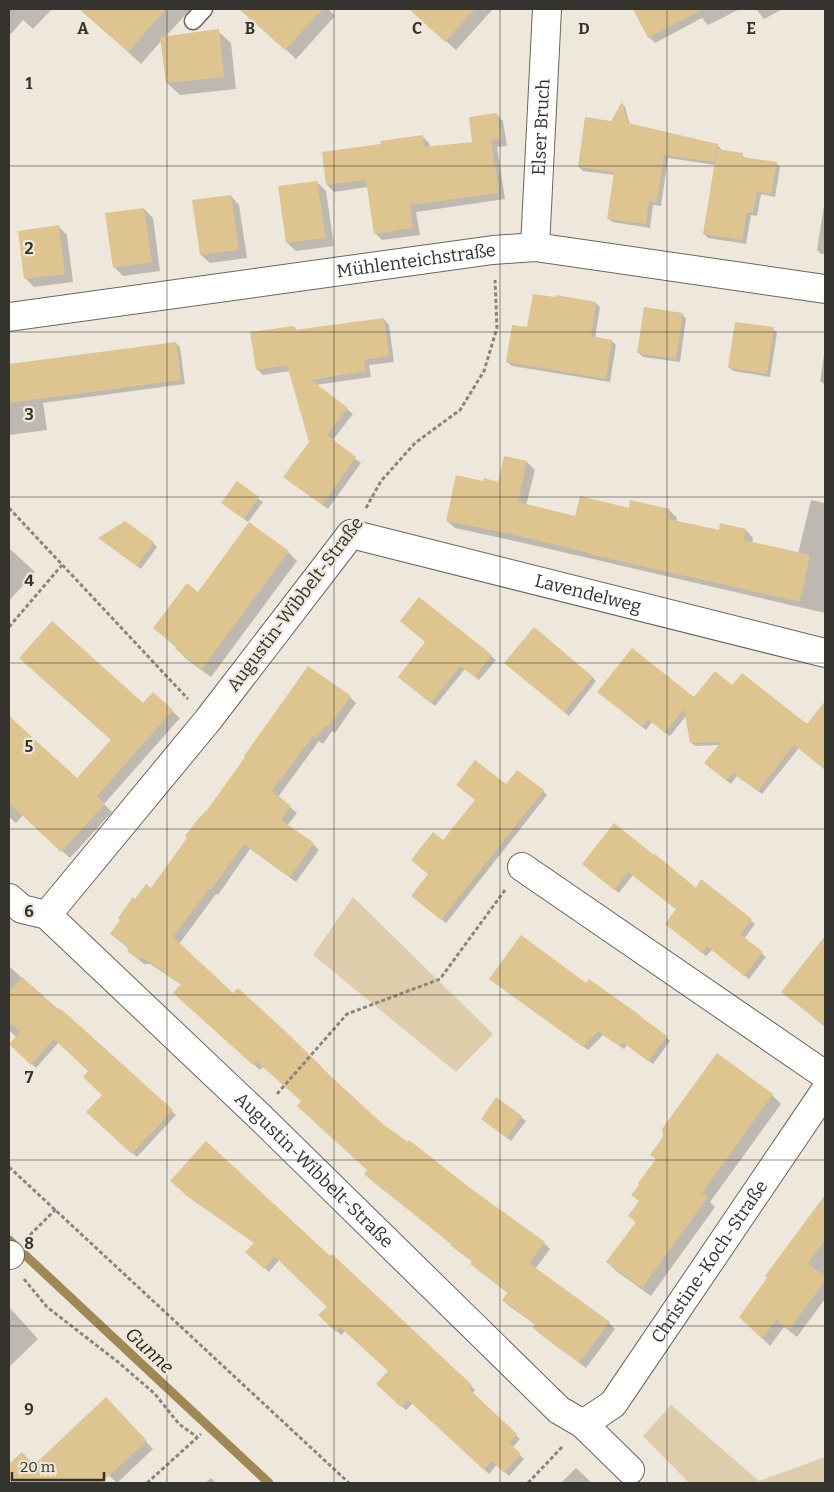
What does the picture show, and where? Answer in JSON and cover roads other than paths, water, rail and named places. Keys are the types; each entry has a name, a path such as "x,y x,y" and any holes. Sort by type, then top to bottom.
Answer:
{"street":[{"name":"Elser Bruch","path":"535,246 547,9"},
{"name":"Mühlenteichstraße","path":"9,318 493,250 535,246 825,288"},
{"name":"Lavendelweg","path":"351,534 825,653"},
{"name":"Augustin-Wibbelt-Straße","path":"351,534 208,720 48,915 560,1410 583,1424 630,1470"},
{"path":"522,867 825,1075"},
{"path":"9,898 22,909 48,915"},
{"name":"Christine-Koch-Straße","path":"583,1424 613,1404 825,1091"}],"lane":[{"path":"193,21 204,9"}],"waterway":[{"name":"Gunne","path":"9,1240 269,1483"}]}
